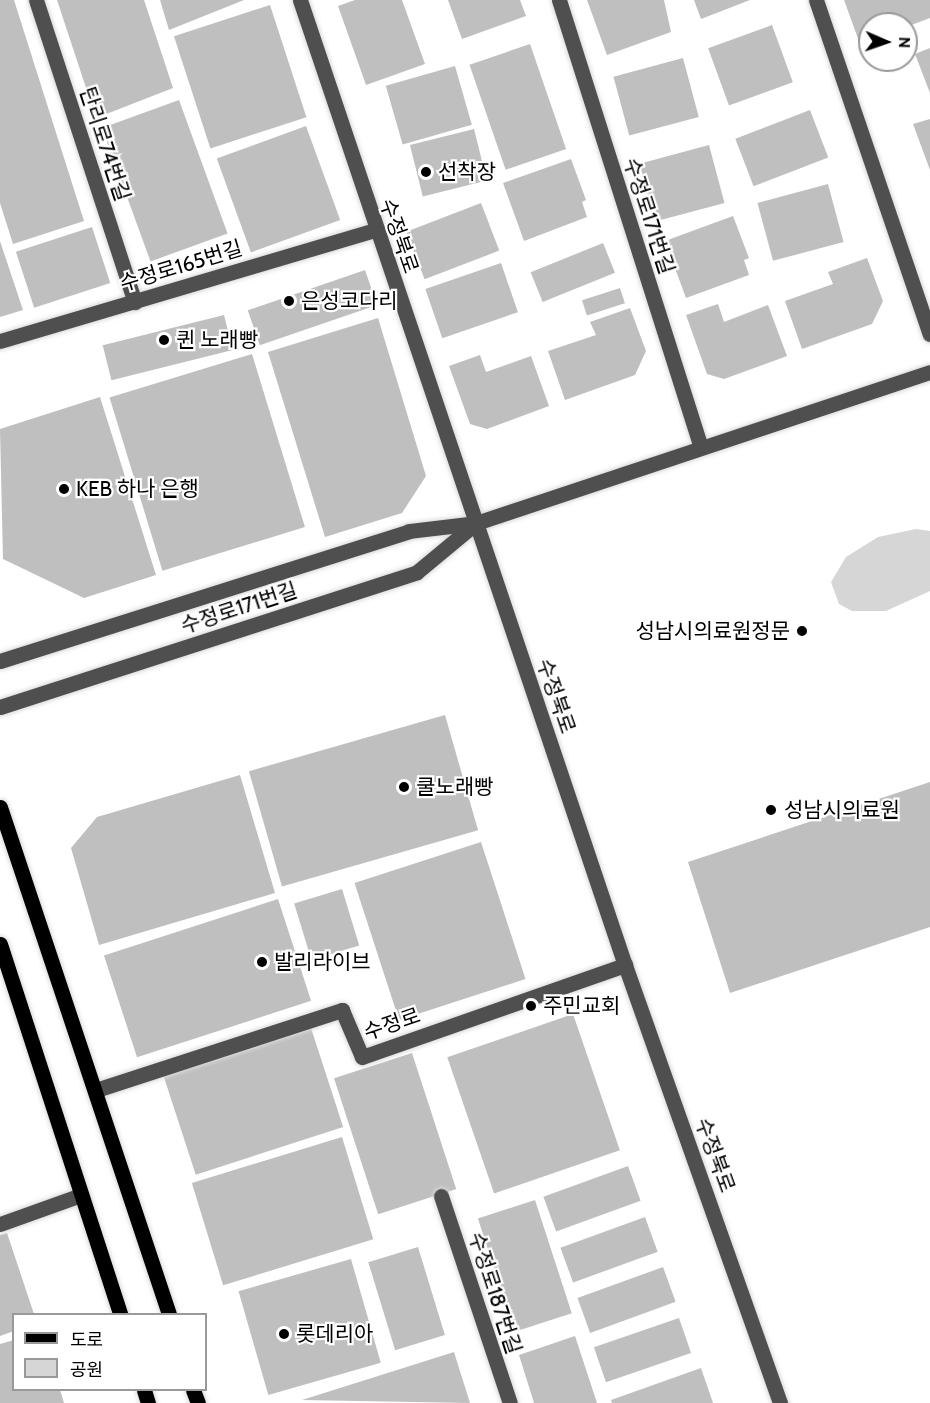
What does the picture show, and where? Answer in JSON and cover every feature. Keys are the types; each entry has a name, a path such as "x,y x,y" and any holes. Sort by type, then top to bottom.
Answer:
{"main road":[{"path":"0,807 169,1313"},
{"path":"0,944 120,1313"}],"street":[{"name":"탄리로74번길","path":"36,0 135,302"},
{"name":"수정북로","path":"300,0 375,230 625,965 780,1403"},
{"name":"수정로171번길","path":"559,0 700,445"},
{"path":"816,0 930,334"},
{"name":"수정로165번길","path":"0,341 375,230"},
{"name":"수정로171번길","path":"0,661 409,531 476,523 700,445 930,372"},
{"name":"수정로171번길","path":"0,707 417,572 476,523"},
{"name":"수정로","path":"96,1090 342,1010 362,1057 625,965"},
{"path":"0,1224 81,1195"},
{"name":"수정로187번길","path":"441,1196 510,1403"}],"green space":[{"path":"916,529 930,531 930,591 886,611 852,611 839,604 831,582 846,557 878,537"}],"building":[{"path":"0,0 14,0 84,221 13,244 0,203"},
{"path":"57,0 144,0 173,88 96,118"},
{"path":"160,0 244,0 169,30"},
{"path":"355,0 402,0 425,64 366,85 338,6"},
{"path":"448,0 520,0 526,16 462,39"},
{"path":"587,0 664,0 671,32 607,55"},
{"path":"694,0 750,0 701,19"},
{"path":"844,0 930,0 930,18 918,22 918,12 858,12 858,38"},
{"path":"270,5 306,117 210,148 174,36"},
{"path":"772,25 793,82 729,106 708,48"},
{"path":"530,44 566,149 506,170 469,65"},
{"path":"930,48 930,93 918,62 918,53"},
{"path":"683,58 699,117 629,136 613,77"},
{"path":"455,66 472,125 403,144 386,86"},
{"path":"179,100 228,233 151,261 102,128"},
{"path":"810,110 828,158 754,186 735,139"},
{"path":"930,119 930,170 913,124"},
{"path":"306,126 340,220 251,252 217,158"},
{"path":"474,129 487,180 423,196 410,145"},
{"path":"709,145 725,203 655,222 639,164"},
{"path":"571,159 586,200 582,202 587,217 524,241 503,183"},
{"path":"828,184 844,242 773,261 757,203"},
{"path":"481,203 499,251 425,279 406,232"},
{"path":"733,216 749,258 744,260 749,275 686,298 665,241"},
{"path":"92,227 110,283 34,308 16,252"},
{"path":"0,241 23,310 0,317"},
{"path":"603,243 615,273 543,302 531,272"},
{"path":"867,258 883,301 872,324 802,349 785,301 833,284 828,272"},
{"path":"501,263 518,312 442,338 425,289"},
{"path":"365,270 377,305 260,345 248,310"},
{"path":"620,288 625,303 587,316 582,300"},
{"path":"718,304 724,322 768,305 787,356 724,379 707,374 686,315"},
{"path":"630,308 646,351 635,375 565,400 548,351 596,335 590,322"},
{"path":"224,315 233,350 111,380 103,345"},
{"path":"378,318 426,476 402,513 325,537 268,352"},
{"path":"252,354 305,527 162,571 110,398"},
{"path":"480,355 486,372 531,356 549,406 487,429 470,424 449,366"},
{"name":"KEB 하나 은행","path":"100,397 156,575 84,598 3,559 0,429"},
{"path":"445,715 478,830 282,887 249,771"},
{"path":"240,775 275,893 99,945 71,848 97,817"},
{"path":"930,782 930,927 730,993 688,862"},
{"path":"481,842 525,979 399,1020 355,883"},
{"path":"342,889 359,945 311,960 294,904"},
{"path":"278,899 311,1001 137,1057 104,956"},
{"path":"573,1014 620,1150 494,1193 447,1057"},
{"path":"311,1028 343,1127 196,1175 164,1076"},
{"path":"412,1053 456,1189 378,1214 334,1078"},
{"path":"342,1137 373,1239 223,1285 192,1183"},
{"path":"628,1166 641,1201 556,1232 543,1197"},
{"path":"535,1200 572,1313 515,1332 478,1219"},
{"path":"645,1217 658,1252 573,1283 560,1248"},
{"path":"7,1233 34,1313 12,1313 12,1332 0,1336 0,1235"},
{"path":"418,1247 445,1335 395,1350 368,1262"},
{"path":"351,1259 381,1363 268,1395 239,1291"},
{"path":"663,1267 676,1302 590,1333 577,1298"},
{"path":"679,1318 691,1353 606,1382 594,1347"},
{"path":"575,1336 597,1403 534,1403 519,1355"},
{"path":"12,1341 12,1391 60,1391 64,1403 0,1403 0,1344"},
{"path":"454,1352 470,1403 302,1400"},
{"path":"701,1368 713,1403 612,1403 611,1400"}],"place":[{"name":"선착장","path":"426,172"},
{"name":"은성코다리","path":"289,301"},
{"name":"퀸 노래빵","path":"164,340"},
{"name":"KEB 하나 은행","path":"64,489"},
{"name":"성남시의료원정문","path":"802,631"},
{"name":"쿨노래빵","path":"404,787"},
{"name":"성남시의료원","path":"771,810"},
{"name":"발리라이브","path":"262,962"},
{"name":"주민교회","path":"531,1006"},
{"name":"롯데리아","path":"284,1334"}]}
